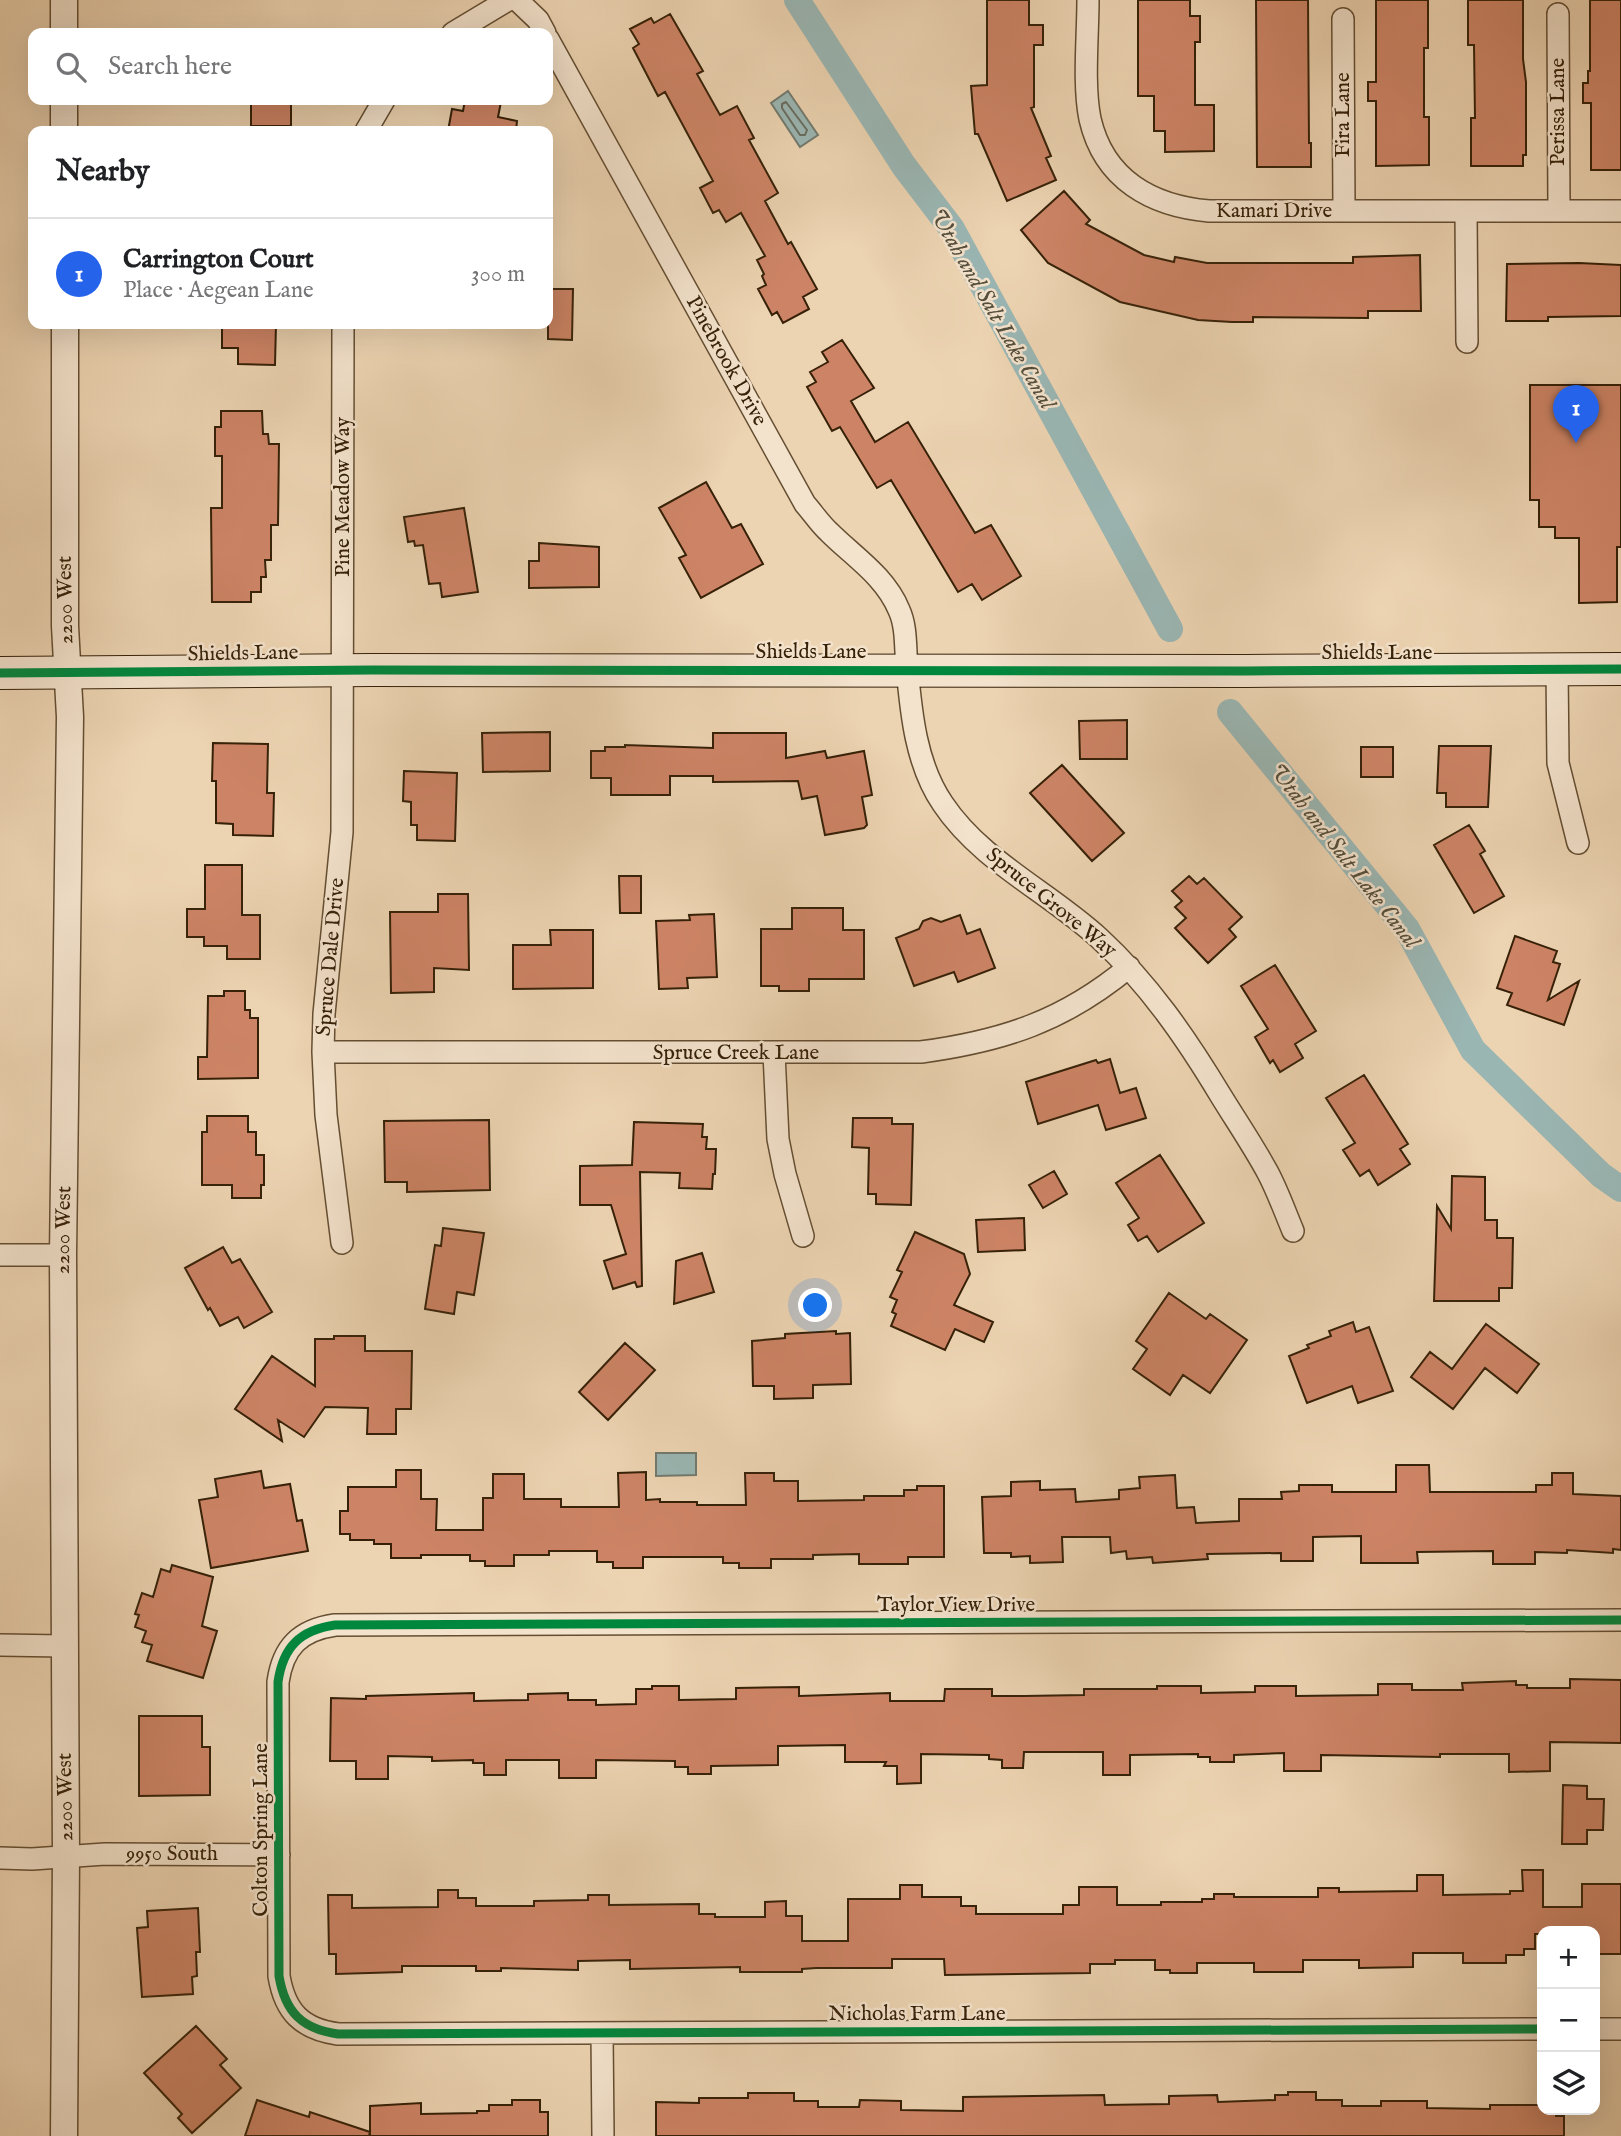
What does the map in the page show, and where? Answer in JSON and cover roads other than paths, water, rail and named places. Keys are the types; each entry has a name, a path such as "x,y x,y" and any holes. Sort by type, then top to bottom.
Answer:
{"main road":[{"name":"Shields Lane","path":"0,673 343,670 1621,669"}],"street":[{"path":"64,0 64,28"},
{"path":"461,28 508,0"},
{"path":"517,0 538,20 542,28"},
{"name":"Kamari Drive","path":"1088,0 1090,119 1098,143 1111,165 1128,183 1146,195 1187,209 1209,211 1621,211"},
{"name":"Perissa Lane","path":"1558,14 1559,211"},
{"name":"Fira Lane","path":"1343,19 1344,211"},
{"name":"Pinebrook Drive","path":"553,48 805,504 827,530 877,575 890,591 901,612 907,670"},
{"path":"64,105 64,126"},
{"path":"369,126 381,105"},
{"path":"1466,211 1467,342"},
{"name":"2200 West","path":"64,2136 66,1857 63,1255 70,717 65,613 65,329"},
{"name":"Pine Meadow Way","path":"343,329 343,670"},
{"path":"1557,669 1558,763 1578,843"},
{"name":"Spruce Dale Drive","path":"342,1243 326,1115 323,1052 324,1014 342,832 343,670"},
{"name":"Spruce Grove Way","path":"907,670 919,749 932,787 943,804 969,835 1068,910 1129,967 1171,1018 1269,1174 1293,1231"},
{"name":"Spruce Creek Lane","path":"323,1052 921,1052 986,1041 1029,1028 1079,1004 1129,967"},
{"path":"774,1053 779,1148 803,1236"},
{"path":"0,1255 63,1255"},
{"name":"Taylor View Drive","path":"295,1642 320,1627 335,1625 1621,1620"},
{"name":"Colton Spring Lane","path":"295,1642 280,1668 278,1682 279,1976 284,1998 297,2017"},
{"path":"0,1645 64,1646"},
{"name":"9950 South","path":"0,1858 105,1854 279,1854"},
{"name":"Nicholas Farm Lane","path":"297,2017 309,2027 338,2034 1537,2029"},
{"path":"1600,2029 1621,2029"},
{"path":"602,2033 603,2136"}],"water":[{"path":"788,91 818,135 800,147 771,103"},
{"path":"656,1453 696,1453 696,1475 656,1476"}],"waterway":[{"name":"Utah and Salt Lake Canal","path":"797,0 904,166 952,229 1170,629"},
{"name":"Utah and Salt Lake Canal","path":"1230,712 1407,929 1473,1050 1601,1175 1621,1189"}],"place":[{"name":"Carrington Court","path":"1576,443"}]}
